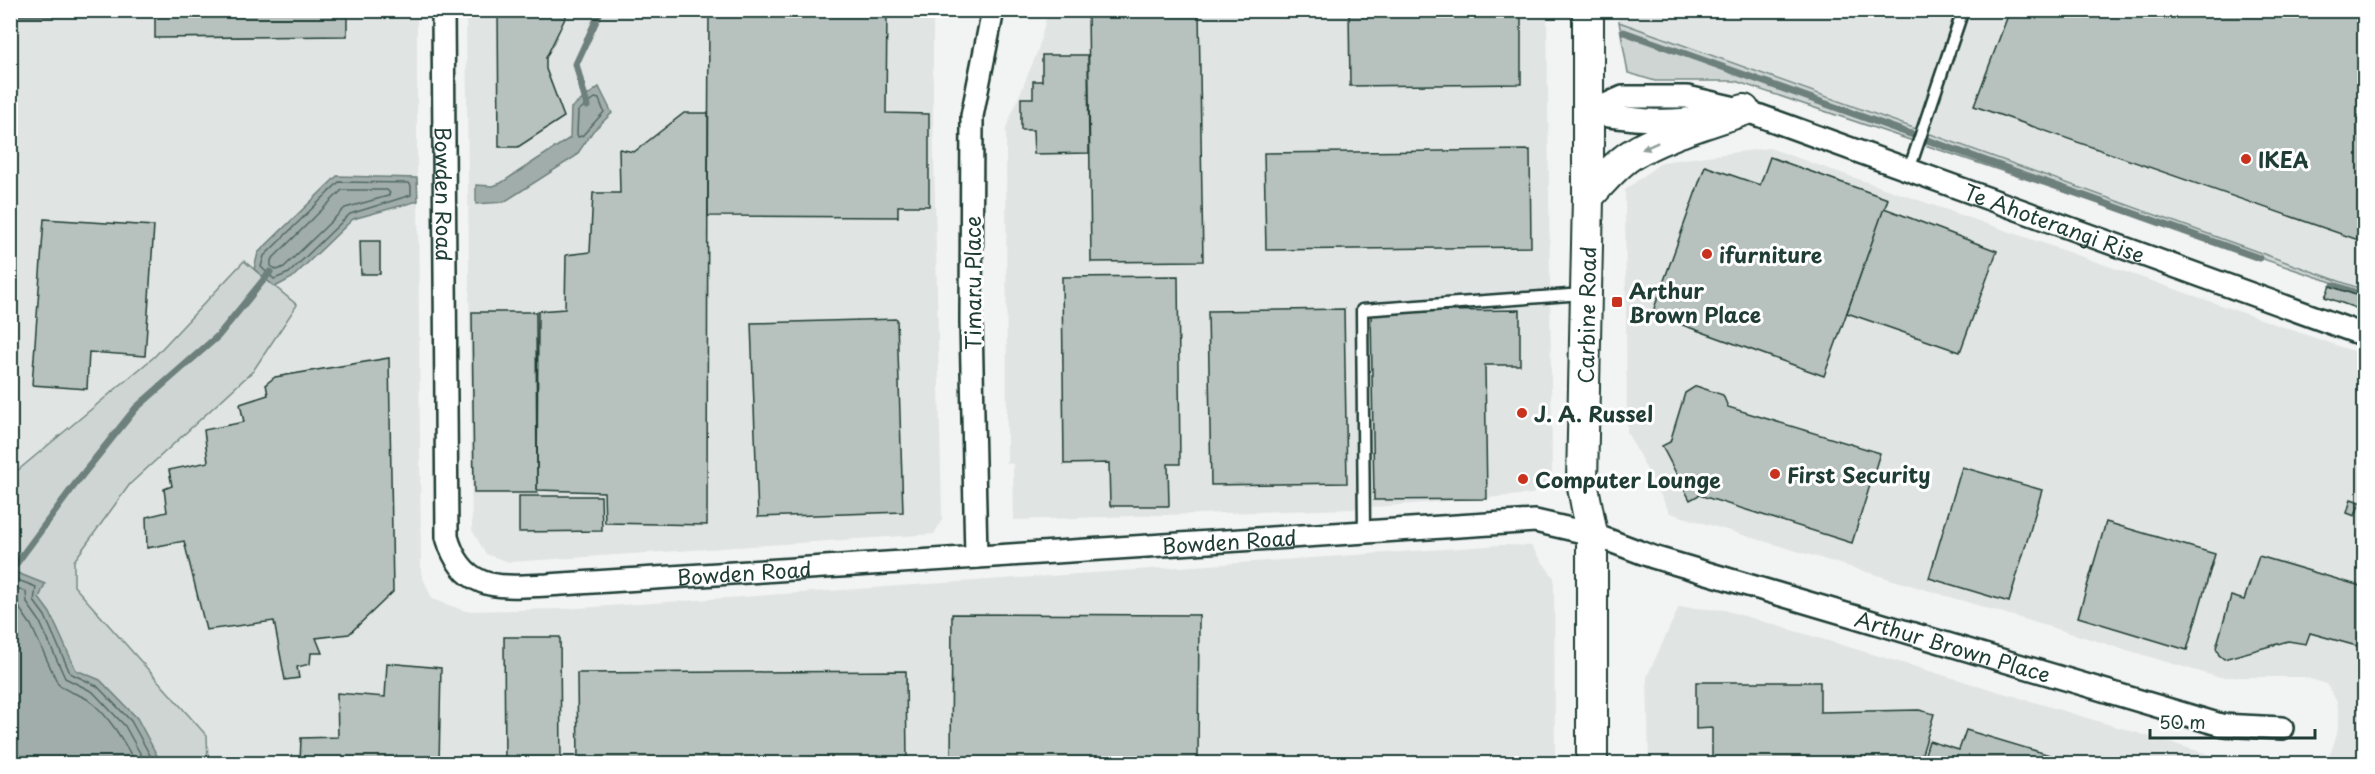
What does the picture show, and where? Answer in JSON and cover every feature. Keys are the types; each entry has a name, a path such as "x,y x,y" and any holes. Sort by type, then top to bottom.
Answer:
{"main road":[{"name":"Carbine Road","path":"1588,10 1588,197 1582,482 1592,534 1593,764"},
{"path":"1588,197 1611,172 1631,155 1685,131 1744,110"}],"street":[{"name":"Bowden Road","path":"443,10 447,537 451,552 459,565 476,580 488,585 526,586 1535,521 1592,534"},
{"name":"Timaru Place","path":"976,557 971,322 972,116 993,10"},
{"name":"Te Ahoterangi Rise","path":"1587,113 1623,97 1687,97 1744,110 2364,335"},
{"name":"Arthur Brown Place","path":"1592,534 1662,560 2221,725 2282,728"}],"lane":[{"path":"1909,170 1963,10"},
{"path":"1364,532 1362,310 1586,294"}],"shaded area":[{"path":"1619,10 2364,11 2364,290 1619,22"},
{"path":"11,11 417,11 417,178 336,176 258,253 254,269 244,261 154,357 11,476"},
{"path":"466,11 933,11 933,114 942,520 934,534 509,562 486,554 472,530"},
{"path":"1048,11 1547,11 1552,474 1544,486 1532,494 1351,509 1014,520 1013,464 1007,463 1006,128 1038,50"},
{"path":"1619,22 2364,290 2364,293 1735,81 1655,81 1628,73"},
{"path":"1769,148 2364,355 2364,763 2321,763 2331,752 2339,718 2337,702 2327,684 2304,677 2217,677 1670,513 1627,432 1625,190 1662,162"},
{"path":"418,201 421,573 432,599 465,611 564,609 1503,545 1531,546 1554,578 1555,763 208,763 207,736 74,586 74,561 130,484 253,371 275,287 292,278 353,219"},
{"path":"244,261 297,305 253,371 130,484 74,561 74,586 207,736 208,763 11,764 11,476 154,357"},
{"path":"1679,607 1724,610 2238,763 1649,763 1647,677"}],"water":[{"path":"599,87 612,113 593,131 576,156 504,202 476,204 476,185 493,186 501,183 570,138 571,108"},
{"path":"337,176 417,178 418,201 353,219 292,278 275,287 254,269 258,253"},
{"path":"10,570 45,584 39,598 50,613 76,670 100,680 137,718 161,763 11,763"}],"building":[{"path":"10,10 150,10 150,16 10,16"},
{"path":"155,10 347,10 347,36 155,38"},
{"path":"498,10 569,10 546,58 546,69 564,117 518,147 499,147"},
{"path":"709,10 887,10 886,113 929,114 929,206 898,206 898,217 708,216"},
{"path":"1088,10 1199,10 1203,261 1091,262"},
{"path":"1349,10 1510,10 1521,15 1521,84 1350,86"},
{"name":"IKEA","path":"2010,10 2364,10 2364,242 1974,106"},
{"path":"1042,55 1088,55 1089,153 1034,154 1033,130 1021,130 1021,98 1033,98 1033,81 1042,81"},
{"path":"684,113 708,113 707,525 605,523 604,492 537,490 538,311 565,309 566,255 590,252 593,193 620,193 619,149 634,152"},
{"path":"1530,150 1531,247 1266,250 1264,153"},
{"path":"1770,157 1888,199 1824,376 1652,314 1705,166 1760,185"},
{"path":"1884,208 1997,251 1960,352 1847,313"},
{"path":"44,219 154,226 145,356 89,352 87,389 32,385"},
{"path":"360,241 380,241 380,274 361,274"},
{"path":"1178,276 1180,464 1168,464 1169,506 1110,506 1109,463 1064,464 1062,277"},
{"path":"2330,286 2364,298 2364,311 2325,297"},
{"path":"1344,309 1347,483 1211,485 1208,311"},
{"path":"1520,310 1520,365 1485,365 1487,499 1374,500 1371,312"},
{"path":"472,312 536,312 537,493 474,493"},
{"path":"897,319 903,512 758,517 751,323"},
{"path":"389,358 393,592 349,634 316,638 322,653 311,653 310,664 297,667 299,678 285,680 274,621 206,630 184,541 147,548 146,517 167,512 164,489 172,486 169,470 208,462 204,430 244,422 240,404 268,395 266,384 275,377"},
{"name":"First Security","path":"1696,386 1723,395 1728,407 1880,453 1852,543 1699,495 1690,500 1662,446 1670,442 1685,393"},
{"path":"1962,467 2042,490 2009,602 1929,578"},
{"path":"519,496 601,496 602,531 519,532"},
{"path":"2351,499 2360,502 2355,516 2347,513"},
{"path":"2106,522 2215,554 2187,650 2078,617"},
{"path":"2259,556 2364,587 2364,620 2357,646 2310,633 2306,644 2288,641 2224,659 2219,655 2216,648 2231,596 2244,600"},
{"path":"952,614 1199,615 1198,764 951,764"},
{"path":"504,637 560,637 561,764 505,764"},
{"path":"387,663 441,668 439,764 300,764 301,738 338,737 337,693 385,697"},
{"path":"906,671 907,764 578,764 577,673"},
{"path":"1696,682 1820,682 1820,712 1919,710 1934,714 1919,764 1712,764 1712,728 1696,729"},
{"path":"1966,730 2063,759 2062,764 1922,764 1929,741 1959,750"}],"waterway":[{"path":"587,106 576,64 601,10"},
{"path":"1624,32 2259,258"},
{"path":"10,572 79,479 136,408 218,336 270,272"},
{"path":"2334,285 2364,296"}],"place":[{"name":"IKEA","path":"2246,159"},
{"name":"ifurniture","path":"1707,254"},
{"name":"Arthur Brown Place","path":"1617,302"},
{"name":"J. A. Russel","path":"1522,413"},
{"name":"First Security","path":"1775,474"},
{"name":"Computer Lounge","path":"1523,479"}]}
